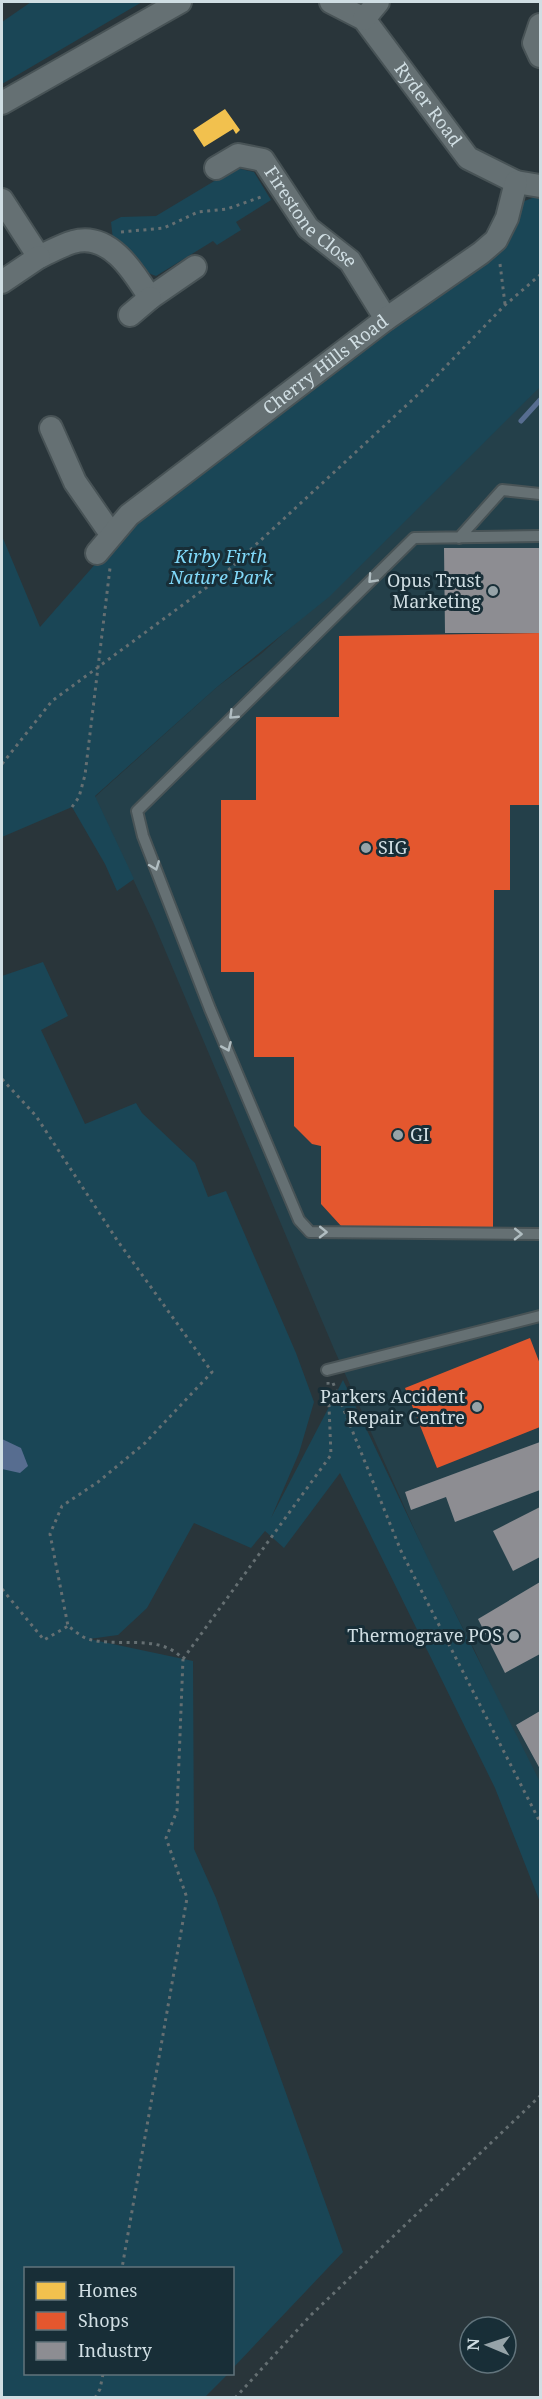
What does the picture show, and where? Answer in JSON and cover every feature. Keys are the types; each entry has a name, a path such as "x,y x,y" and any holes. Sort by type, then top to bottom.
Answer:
{"street":[{"path":"2,103 180,2"},
{"name":"Ryder Road","path":"331,2 364,19 468,158 516,182 540,186"},
{"path":"364,19 378,2"},
{"path":"540,25 534,43 540,56"},
{"name":"Firestone Close","path":"216,168 238,155 263,160 308,228 350,261 386,319"},
{"name":"Cherry Hills Road","path":"103,544 137,509 386,319 481,254 496,240 507,218 516,182"},
{"path":"2,200 39,257"},
{"path":"2,282 39,257 76,241 103,246 115,251 130,267 150,298"},
{"path":"130,315 195,267"},
{"path":"51,428 103,544"}],"lane":[{"path":"459,538 502,490 540,494"},
{"path":"540,536 414,538 137,811 143,836 210,1009 299,1220 310,1232 540,1234"},
{"path":"327,1370 540,1316"}],"path":[{"path":"103,246 116,233 164,228 198,212 227,209 283,190"},
{"path":"496,240 506,302 504,306"},
{"path":"2,764 52,701 222,576 424,389 504,306 540,275"},
{"path":"72,807 79,797 85,775 99,667 111,556 103,544"},
{"path":"2,1079 36,1116 117,1240 212,1372 145,1443 98,1482 62,1506 50,1534 68,1626 87,1639 136,1642 175,1650 183,1659"},
{"path":"122,2267 187,1898 166,1838 177,1811 183,1659 331,1455 327,1370"},
{"path":"327,1370 401,1551 540,1822"},
{"path":"2,1589 44,1640 68,1626"},
{"path":"235,2397 311,2315 540,2096"},
{"path":"95,2397 100,2389 103,2375"}],"shaded area":[{"path":"540,386 540,1792 474,1649 432,1569 334,1349 154,924 95,797 217,687 261,654 367,558"},
{"path":"2,1439 21,1448 28,1466 20,1473 2,1469"}],"green space":[{"path":"31,2 142,2 2,84 2,22"},
{"path":"236,168 254,172 271,200 236,222 241,230 217,245 213,241 156,276 143,269 121,244 113,240 111,222 121,217 156,216"},
{"name":"Kirby Firth Nature Park","path":"540,195 540,387 329,597 217,687 95,796 134,879 117,891 105,864 72,807 2,837 2,536 40,627 133,521 336,365 522,202"},
{"path":"43,962 68,1016 41,1030 85,1124 136,1103 142,1113 195,1163 208,1197 226,1191 296,1353 314,1402 299,1453 271,1518 343,1380 433,1569 540,1782 540,1902 495,1788 340,1473 284,1548 265,1531 251,1548 194,1523 147,1608 118,1635 89,1639 193,1661 194,1849 216,1898 343,2252 234,2367 234,2267 24,2267 24,2375 227,2375 205,2397 2,2397 2,976"}],"building: Homes":[{"path":"225,109 240,130 236,134 233,129 204,147 193,130"}],"building: Shops":[{"name":"SIG","path":"540,633 540,805 510,805 510,890 494,890 493,1227 342,1227 321,1204 321,1146 312,1144 294,1126 294,1057 254,1057 254,972 221,972 221,800 256,800 256,717 339,717 339,636"},
{"name":"Parkers Accident Repair Centre","path":"530,1338 540,1364 540,1427 437,1468 405,1388"}],"building: Industry":[{"name":"Opus Trust Marketing","path":"444,548 540,548 540,633 445,633"},
{"path":"540,1442 540,1490 455,1522 446,1497 411,1510 405,1492"},
{"path":"540,1507 540,1557 513,1571 493,1531"},
{"name":"Thermograve POS","path":"540,1582 540,1654 505,1673 478,1619"},
{"path":"540,1711 540,1769 516,1725"}],"waterway":[{"path":"521,421 540,400"}],"place":[{"name":"Opus Trust Marketing","path":"493,591"},
{"name":"SIG","path":"366,848"},
{"name":"GI","path":"398,1135"},
{"name":"Parkers Accident Repair Centre","path":"477,1407"},
{"name":"Thermograve POS","path":"514,1636"}]}
